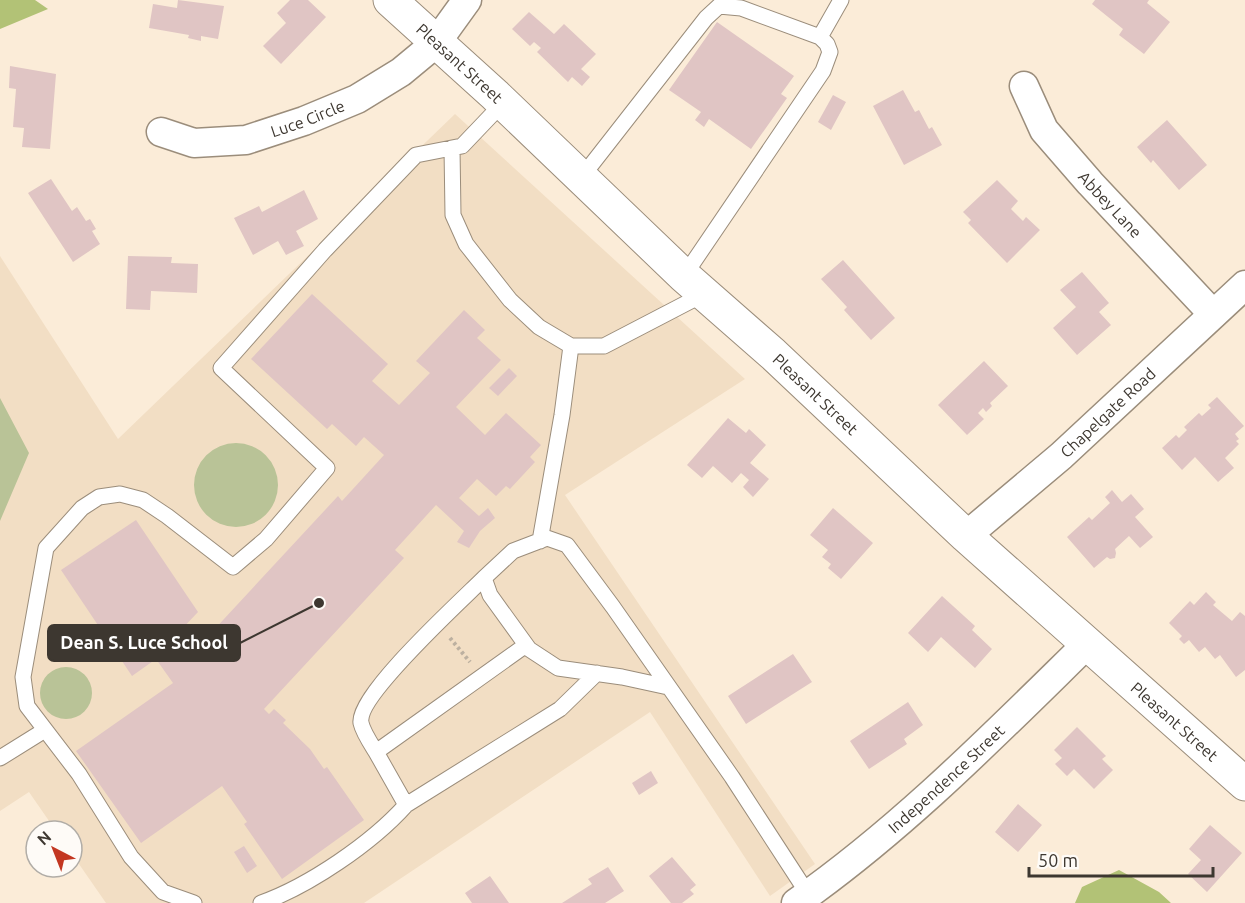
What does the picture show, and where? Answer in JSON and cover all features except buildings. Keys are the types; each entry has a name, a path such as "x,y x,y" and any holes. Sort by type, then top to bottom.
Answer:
{"main road":[{"name":"Pleasant Street","path":"390,0 966,536 1245,784"}],"street":[{"name":"Luce Circle","path":"161,132 194,143 246,140 304,121 357,99 401,72 436,44 467,0"},
{"name":"Abbey Lane","path":"1024,86 1044,130 1090,183 1213,314"},
{"name":"Chapelgate Road","path":"966,536 1061,456 1245,285"},
{"name":"Independence Street","path":"802,899 881,838 931,794 1088,643"}],"lane":[{"path":"820,37 841,0"},
{"path":"452,148 453,215 466,244 510,300 539,327 572,346 604,346 694,285 823,71 830,52 827,44 820,37 744,4 719,6 706,18 581,178"},
{"path":"194,903 164,892 131,857 79,774 27,706 23,677 46,548 82,508 99,497 120,494 143,500 232,567 266,539 327,468 221,368 325,250 416,155 462,147 503,103"},
{"path":"540,541 572,346"},
{"path":"406,805 361,723 364,707 384,680 437,624 513,551 547,538 567,545 613,607 732,777 802,899"},
{"path":"484,578 490,595 526,645 558,668 668,687"},
{"path":"375,752 526,645"},
{"path":"261,903 334,865 392,820 406,805 560,709 597,674"},
{"path":"0,758 45,730"}],"path":[{"path":"437,624 483,676"}],"shaded area":[{"path":"455,114 745,379 565,495 815,864 770,896 650,712 364,903 106,903 84,871 84,819 48,819 29,792 0,811 0,256 118,439"}],"green space":[{"path":"0,0 35,0 48,9 0,29"},
{"path":"0,398 29,453 0,521"},
{"path":"236,443 252,446 266,455 275,469 278,485 275,501 266,515 252,524 236,527 220,524 206,515 197,501 194,485 197,469 206,455 220,446"},
{"path":"66,667 76,669 84,675 90,683 92,693 90,703 84,711 76,717 66,719 56,717 48,711 42,703 40,693 42,683 48,675 56,669"},
{"path":"1119,870 1159,892 1171,903 1075,903 1082,887"}],"place":[{"name":"Dean S. Luce School","path":"319,603"}]}
